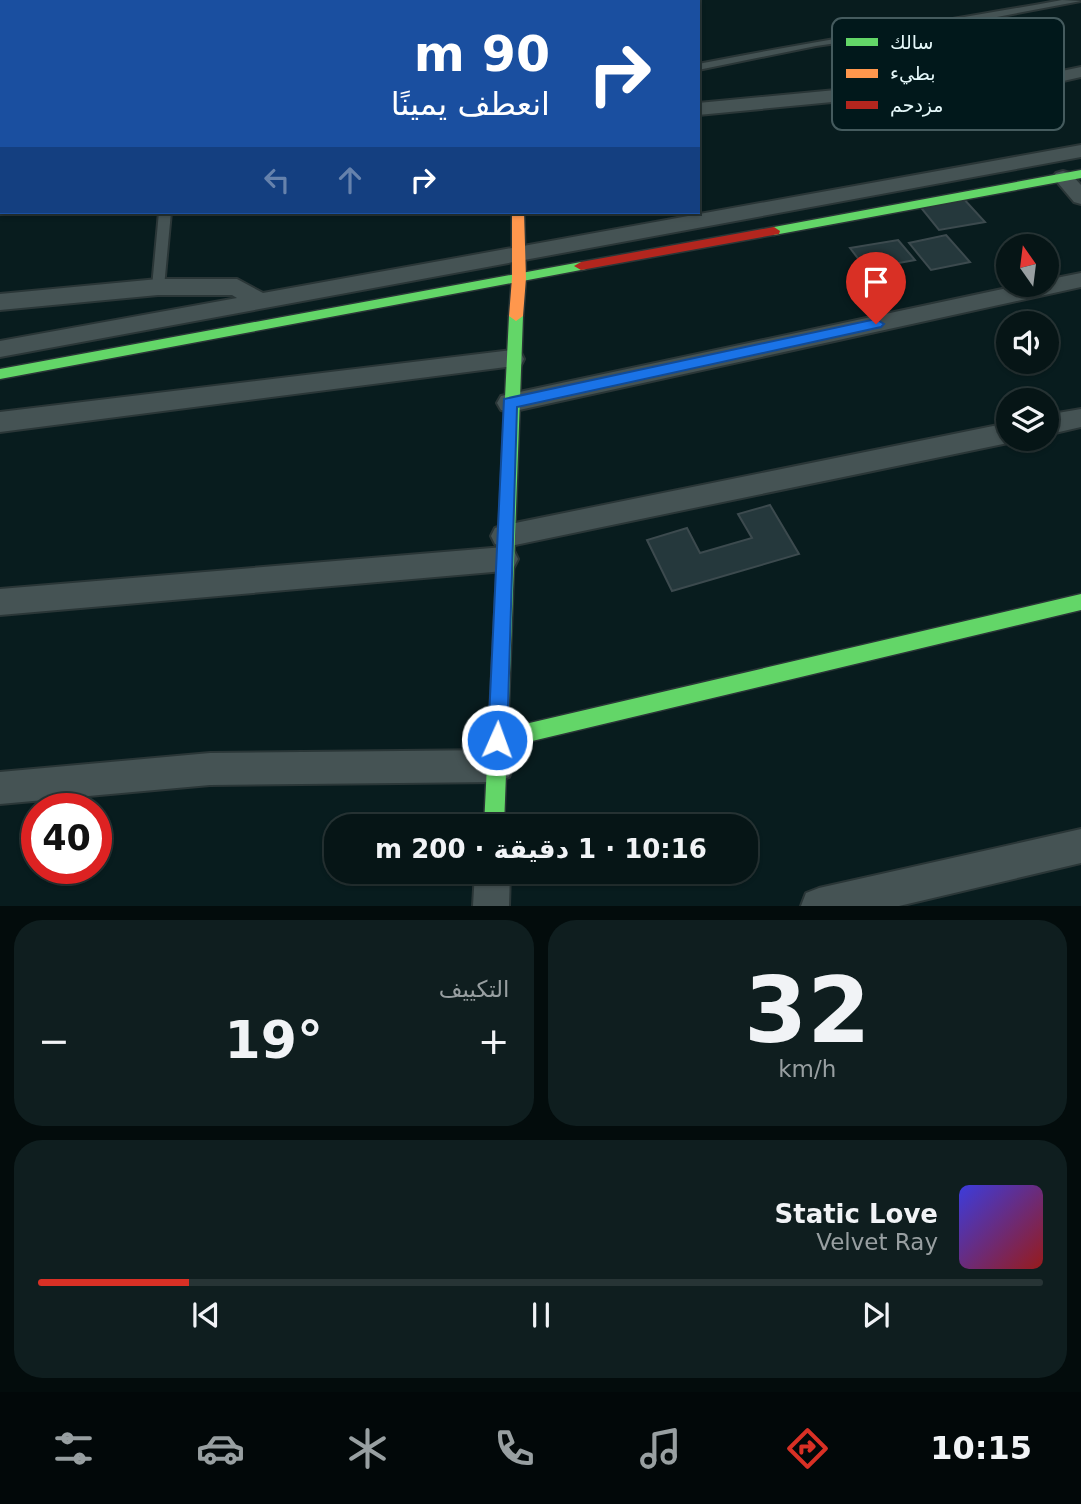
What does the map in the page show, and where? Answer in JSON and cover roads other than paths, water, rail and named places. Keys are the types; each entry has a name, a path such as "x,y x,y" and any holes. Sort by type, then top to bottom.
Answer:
{"street":[{"path":"700,109 832,96"},
{"path":"0,349 1081,151"},
{"path":"0,374 1072,176 1081,198"},
{"path":"494,814 512,359 519,278 518,214"},
{"path":"510,403 1081,280"},
{"path":"0,302 158,287 237,287 259,301"},
{"path":"0,422 512,359"},
{"path":"1059,422 1081,418"},
{"path":"0,602 505,548 996,436"},
{"path":"0,788 210,769 497,753 1081,602"},
{"path":"819,905 1081,846"},
{"path":"491,905 492,884"}],"lane":[{"path":"977,18 1077,0"},
{"path":"700,67 832,41"},
{"path":"158,287 165,214"}]}
